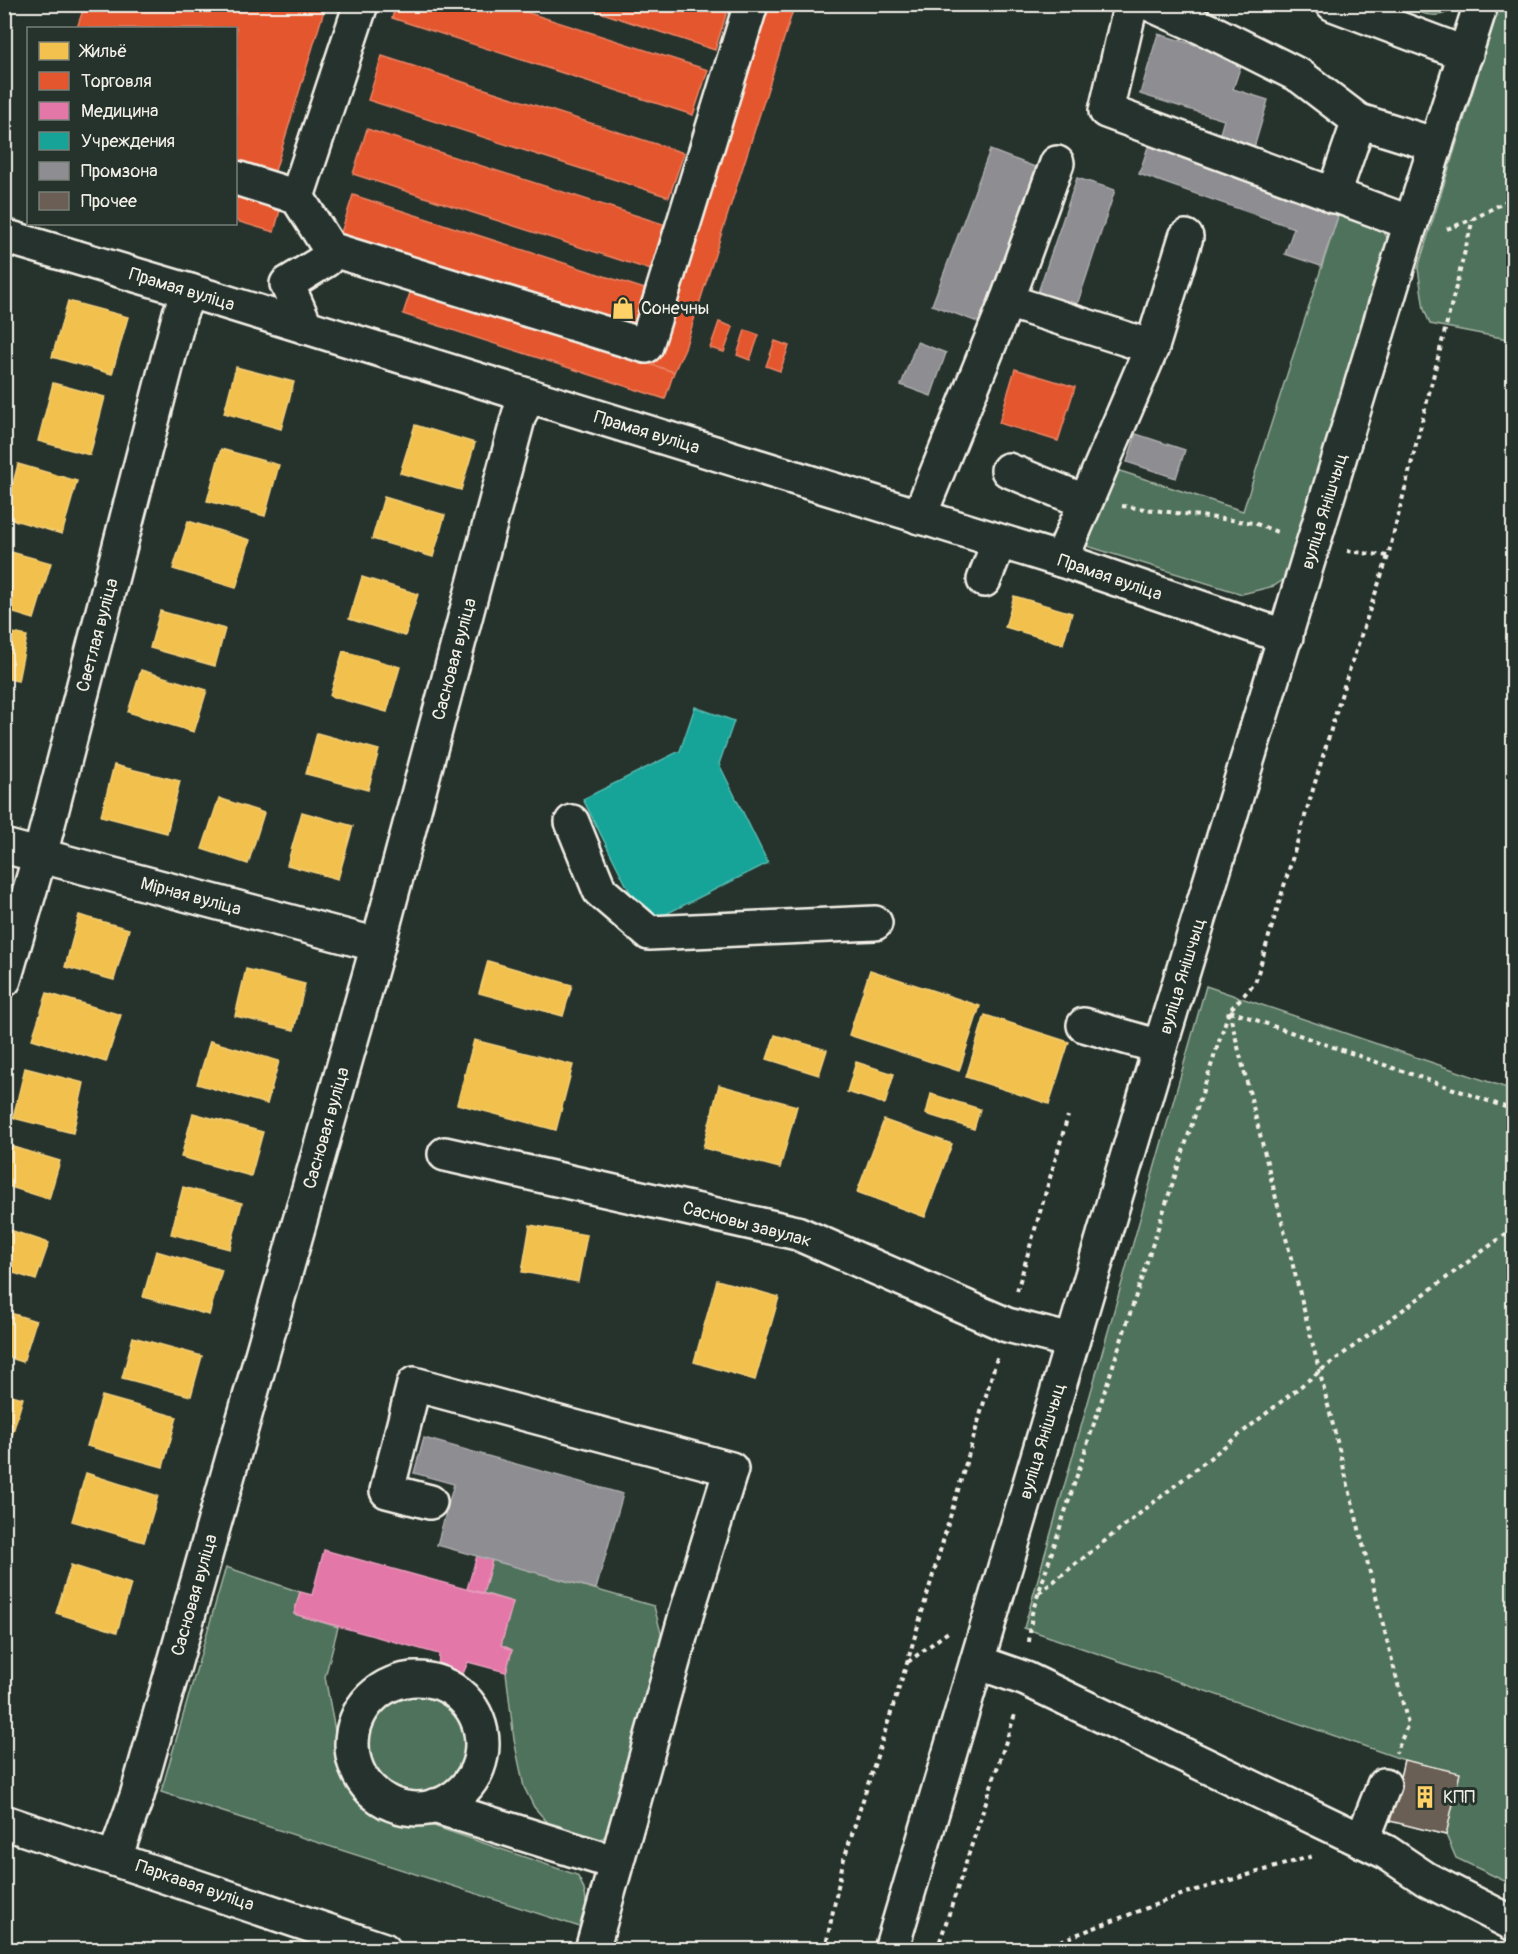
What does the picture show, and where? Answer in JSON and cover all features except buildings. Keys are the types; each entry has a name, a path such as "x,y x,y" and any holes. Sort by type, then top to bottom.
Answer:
{"street":[{"path":"297,197 361,4"},
{"path":"237,178 297,197 330,249 645,346 751,4"},
{"path":"1131,4 1106,111 1333,196 1407,234"},
{"path":"1150,4 1300,76 1359,121 1437,145"},
{"name":"вуліца Янішчыц","path":"891,1950 1160,1047 1407,234 1481,4"},
{"path":"1354,8 1466,54"},
{"path":"1333,196 1359,121"},
{"path":"919,517 1007,301 1057,163"},
{"name":"Прамая вуліца","path":"4,236 190,291 1061,560 1286,637"},
{"path":"1061,560 1084,501 1152,347 1186,237"},
{"path":"306,327 287,284 326,260 330,249"},
{"name":"Светлая вуліца","path":"4,980 40,855 180,314 190,291"},
{"path":"1007,301 1152,347"},
{"name":"Сасновая вуліца","path":"115,1857 137,1796 378,945 516,426 529,396"},
{"path":"1008,470 1084,501"},
{"path":"984,580 999,542"},
{"path":"572,822 600,891 649,933 875,922"},
{"name":"Мірная вуліца","path":"4,846 378,945"},
{"path":"1084,1025 1160,1047"},
{"name":"Сасновы завулак","path":"445,1154 797,1233 1007,1325 1072,1341"},
{"path":"429,1502 387,1491 414,1384 731,1469 592,1950"},
{"path":"977,1662 1026,1679 1386,1852 1426,1879 1514,1924"},
{"path":"1362,1841 1384,1785"},
{"path":"435,1806 616,1863"},
{"name":"Паркавая вуліца","path":"4,1822 115,1857 384,1950"}],"path":[{"path":"1407,234 1473,219 1514,197"},
{"path":"937,1950 1026,1679 1032,1613 1229,1011 1255,983 1344,686 1388,556 1473,219"},
{"path":"1084,501 1254,523 1313,546 1388,556"},
{"path":"1229,1011 1514,1110"},
{"path":"1229,1011 1408,1724 1384,1785"},
{"path":"825,1950 843,1862 908,1663 1068,1116"},
{"path":"996,1596 1039,1593 1320,1371 1514,1228"},
{"path":"908,1663 952,1629"},
{"path":"1045,1950 1052,1944 1186,1893 1362,1841"}],"green space":[{"path":"1500,4 1514,5 1513,340 1430,324 1424,309 1418,268"},
{"path":"1408,5 1457,5 1446,13 1433,15 1419,12"},
{"path":"1341,207 1375,221 1385,233 1393,253 1292,574 1274,586 1242,594 1087,546 1117,470 1243,511"},
{"path":"1206,986 1513,1090 1513,1885 1456,1858 1446,1835 1390,1821 1404,1760 1024,1628"},
{"path":"492,1560 654,1606 661,1633 657,1658 612,1831 598,1841 557,1833 534,1807 524,1787 514,1740 506,1672 512,1650 501,1645 513,1602 483,1593"},
{"path":"226,1567 300,1592 294,1614 338,1627 325,1677 339,1752 353,1792 375,1806 577,1875 584,1888 586,1901 583,1928 161,1792"},
{"path":"417,1695 435,1699 451,1709 461,1725 465,1743 461,1761 451,1777 435,1787 417,1791 399,1787 383,1777 373,1761 369,1743 373,1725 383,1709 399,1699"}],"place":[{"name":"Сонечны","path":"623,308"},
{"name":"КПП","path":"1425,1797"}]}
